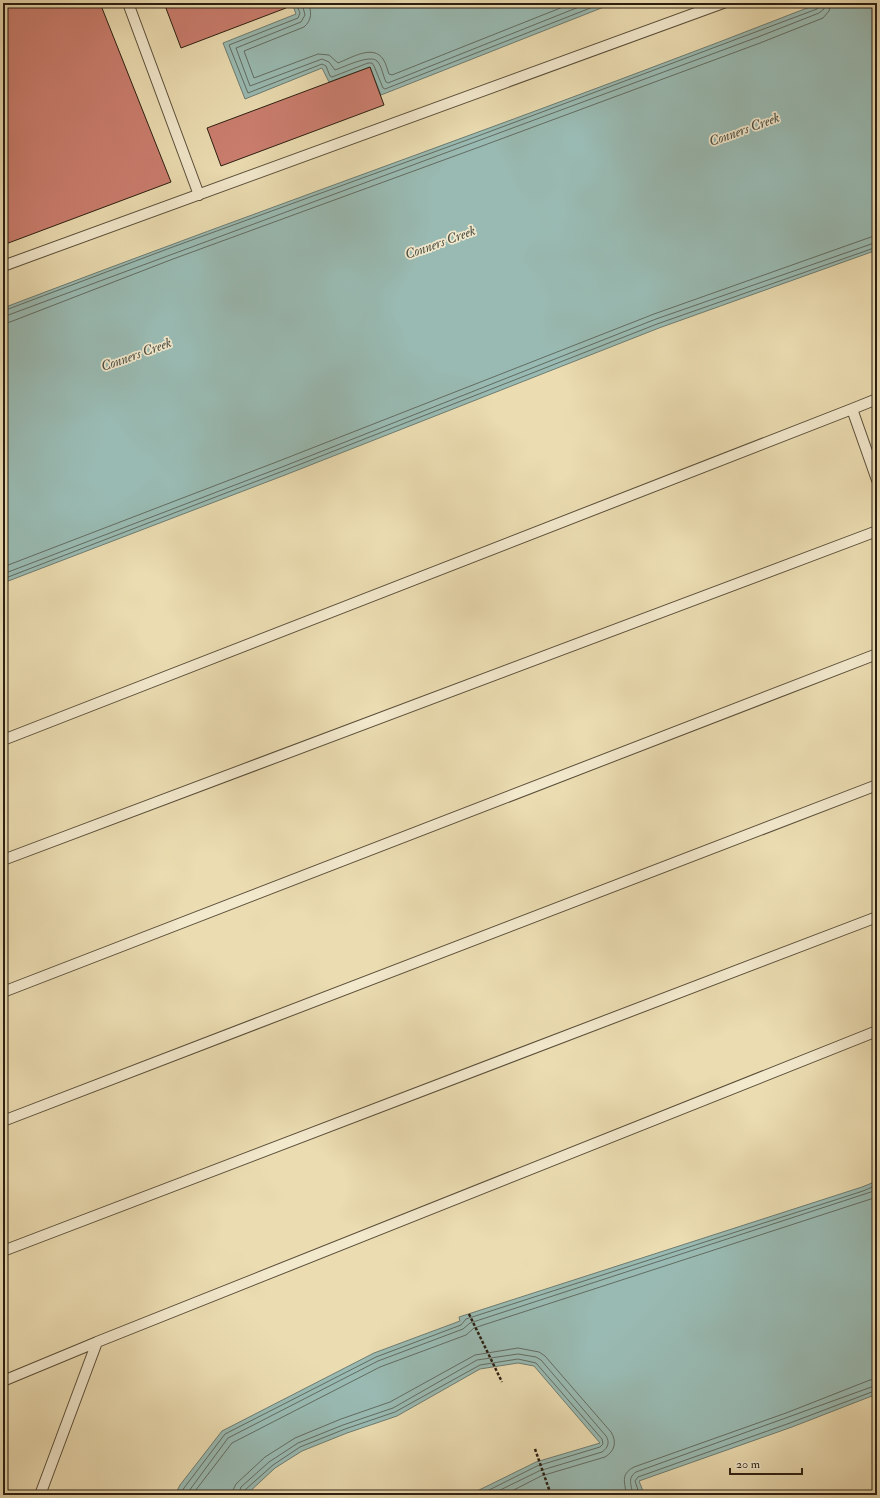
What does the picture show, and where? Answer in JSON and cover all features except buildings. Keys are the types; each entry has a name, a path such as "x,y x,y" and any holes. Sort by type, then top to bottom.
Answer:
{"lane":[{"path":"128,3 199,195"},
{"path":"3,266 723,3"},
{"path":"3,740 877,399"},
{"path":"852,409 877,480"},
{"path":"3,860 877,531"},
{"path":"3,992 877,654"},
{"path":"3,1121 877,785"},
{"path":"3,1251 877,917"},
{"path":"3,1381 97,1342 877,1031"},
{"path":"40,1495 97,1342"}],"path":[{"path":"469,1314 502,1382"},
{"path":"535,1449 551,1495"}],"water":[{"path":"292,3 614,3 381,95 370,67 329,82 322,68 245,99 223,43 296,14"},
{"name":"Conners Creek","path":"820,3 877,3 877,250 659,328 285,475 3,583 3,308 207,231 617,81"},
{"path":"877,1181 877,1394 792,1427 639,1481 643,1491 640,1495 469,1495 536,1462 600,1443 534,1366 518,1363 480,1369 397,1416 347,1433 302,1451 275,1468 246,1495 175,1495 180,1485 222,1431 374,1353 460,1321 459,1317"}]}
